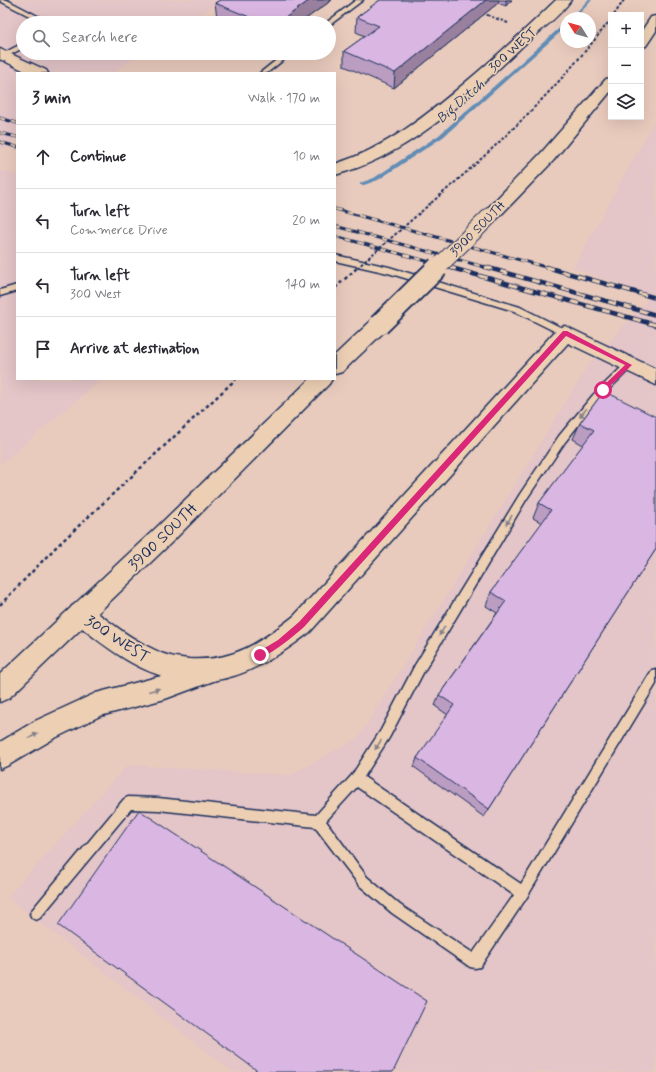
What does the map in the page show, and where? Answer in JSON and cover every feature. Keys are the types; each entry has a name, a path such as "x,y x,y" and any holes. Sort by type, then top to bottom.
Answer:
{"street":[{"name":"300 WEST","path":"336,170 353,165 380,154 412,134 438,114 512,51 564,0"},
{"path":"644,38 656,20"},
{"path":"2,55 39,72"},
{"name":"3900 SOUTH","path":"336,366 490,216 546,156 609,84"},
{"name":"300 WEST","path":"80,613 130,649 159,664 207,672 239,665 260,655 280,642 302,624 565,333"},
{"path":"565,333 656,378"},
{"name":"3900 SOUTH","path":"0,690 165,534 321,380"},
{"path":"0,756 44,730 96,705 164,687 207,672"}],"lane":[{"path":"2,0 34,16"},
{"path":"336,18 360,0"},
{"path":"2,55 16,48"},
{"path":"264,72 280,60"},
{"path":"336,258 389,270 517,309 565,333"},
{"path":"0,293 16,288"},
{"path":"318,821 356,779 385,734 419,669 523,497 562,439 596,396 629,365"},
{"path":"36,914 128,803 158,804 318,821 363,881 396,909 475,962 523,893 656,674"},
{"path":"356,779 523,893"}],"path":[{"path":"616,12 624,0"},
{"path":"481,12 508,23"},
{"path":"336,287 475,167 555,86 591,46 608,22"},
{"path":"0,605 55,548 235,380"}],"shaded area":[{"path":"0,0 222,0 198,16 16,16 16,60 132,60 114,72 16,72 16,140 0,151"},
{"path":"656,118 656,1072 233,1072 7,897 128,765 291,775 359,737 589,364 651,296 573,268"},
{"path":"0,170 16,175 16,380 101,380 0,465"}],"building":[{"path":"220,0 310,0 288,16 247,16 215,3"},
{"path":"380,0 486,0 395,73 344,51 379,26 357,17"},
{"path":"604,391 656,417 656,549 489,809 417,758 454,705 439,695 506,601 491,592 551,510 539,503 594,430 580,423"},
{"path":"139,810 427,1001 393,1072 259,1072 58,925"}],"waterway":[{"name":"Big Ditch","path":"579,12 590,0"},
{"name":"Big Ditch","path":"362,184 376,179 441,136 560,30"}],"railway":[{"path":"0,118 16,123"},
{"path":"0,133 16,137"},
{"path":"0,142 16,147"},
{"path":"336,209 549,268"},
{"path":"336,226 488,268"},
{"path":"336,236 452,268"},
{"path":"448,267 656,325"},
{"path":"485,267 656,315"},
{"path":"546,267 656,298"}],"route":[{"path":"260,655 280,642 302,624 320,606 347,574 565,333 629,365 603,390"}]}
